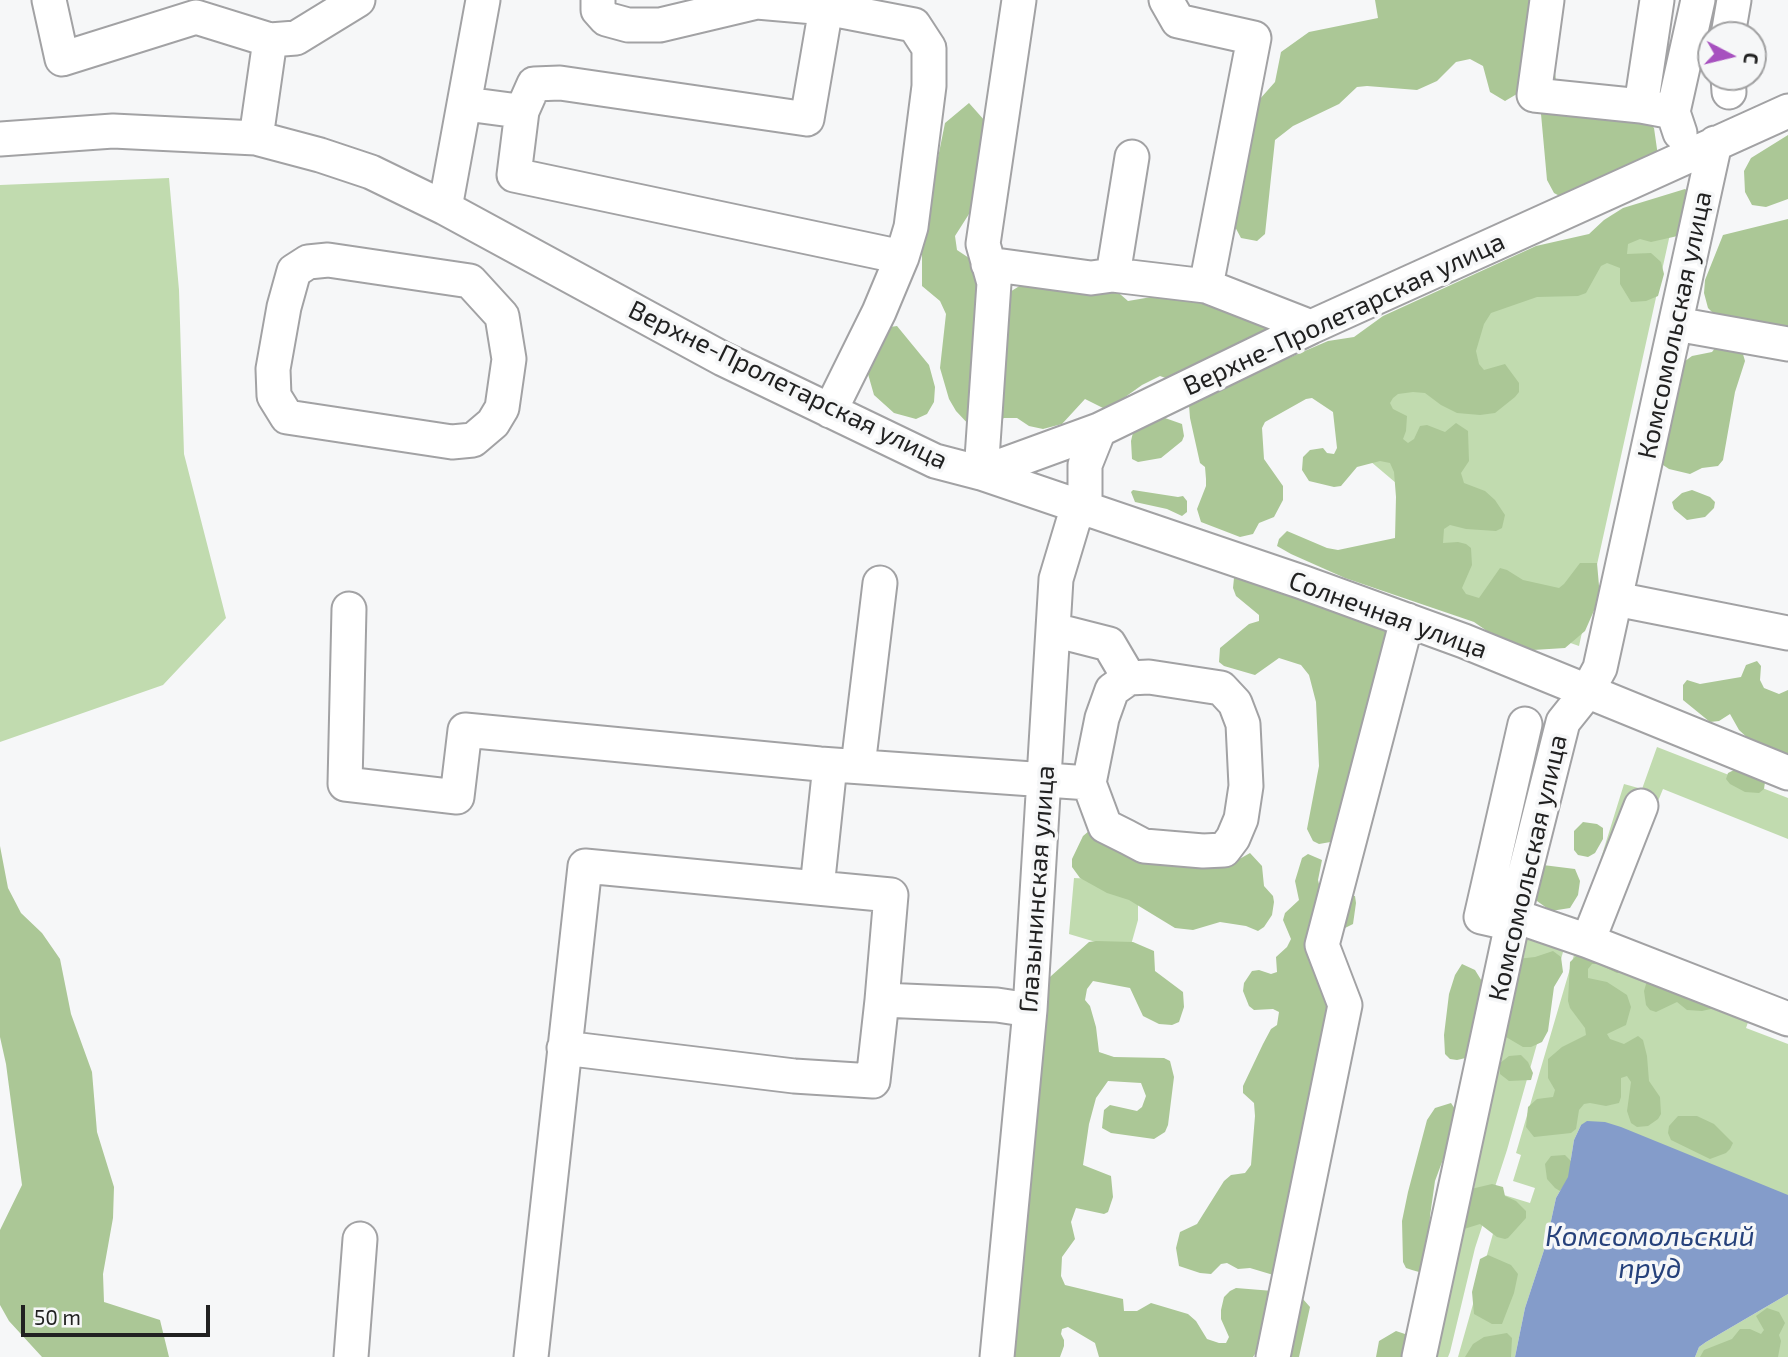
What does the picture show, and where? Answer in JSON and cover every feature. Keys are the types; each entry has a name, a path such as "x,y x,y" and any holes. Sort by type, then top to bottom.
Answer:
{"street":[{"path":"49,0 62,60 196,17 270,40 296,38 358,0"},
{"path":"445,208 483,0"},
{"path":"598,0 598,10 606,19 628,25 660,26 757,2 848,8 914,25 929,48 929,86 911,227 902,257 879,312 830,411"},
{"path":"981,473 994,284 983,244 1019,0"},
{"path":"1166,0 1178,21 1254,38 1206,286"},
{"path":"1547,0 1534,95 1657,109"},
{"path":"1657,0 1657,109"},
{"path":"1657,109 1698,0"},
{"path":"1730,21 1734,0"},
{"path":"848,8 807,119 560,83 534,84 522,111 514,175 902,257"},
{"path":"256,138 270,40"},
{"path":"466,104 511,110"},
{"name":"Комсомольская улица","path":"1419,1357 1514,920 1563,722 1587,691 1600,668 1675,324 1702,149 1657,109"},
{"name":"Верхне-Пролетарская улица","path":"0,139 113,131 256,138 371,172 445,208 492,236 723,359 935,461 981,473 1099,430 1311,327 1788,111"},
{"path":"1113,275 1132,157"},
{"path":"470,281 492,236"},
{"path":"328,260 470,281 502,316 509,359 502,408 494,424 473,440 452,442 287,417 274,396 273,369 284,307 294,271 308,262 328,260"},
{"path":"988,264 1091,278 1113,275 1206,286 1311,327"},
{"path":"1675,324 1788,344"},
{"name":"Глазынинская улица","path":"997,1357 1030,1010 1056,579 1074,519 1085,509 1085,465 1099,430"},
{"name":"Солнечная улица","path":"981,473 1407,620 1788,773"},
{"path":"817,888 880,583"},
{"path":"1616,599 1788,633"},
{"path":"349,608 345,784 457,797 465,730 844,766 1089,783"},
{"path":"1273,1357 1345,1005 1322,945 1407,620"},
{"path":"1054,630 1109,644 1129,678"},
{"path":"1149,677 1221,688 1235,704 1243,724 1247,786 1241,818 1233,838 1224,850 1144,846 1105,826 1089,783 1102,718 1112,690 1129,678 1149,677"},
{"path":"1525,724 1481,917 1514,920 1588,941 1788,1019"},
{"path":"1588,941 1641,806"},
{"path":"531,1357 564,1048 585,866 891,895 873,1081 794,1076 564,1048"},
{"path":"882,1000 997,1005 1030,1010"},
{"path":"351,1357 360,1239"}],"green space":[{"path":"1375,0 1563,0 1555,73 1558,95 1634,106 1654,128 1658,156 1567,200 1554,193 1547,180 1541,114 1534,100 1522,91 1505,101 1490,92 1483,66 1470,59 1456,62 1437,81 1417,90 1357,87 1339,104 1293,126 1275,140 1265,234 1257,241 1241,238 1234,225 1251,109 1275,82 1281,52 1309,32 1378,18"},
{"path":"969,103 985,121 980,170 969,214 955,236 957,250 969,258 1005,295 1034,277 1113,288 1128,301 1169,294 1200,298 1283,324 1174,381 1160,376 1142,385 1107,410 1085,399 1062,424 1043,429 1029,426 1017,418 1004,418 989,428 971,427 949,399 940,368 946,314 940,301 922,286 922,237 945,123"},
{"path":"1788,135 1788,199 1766,207 1752,205 1745,192 1744,171 1751,158"},
{"path":"169,178 179,290 184,454 226,618 163,685 0,742 0,185"},
{"path":"1685,189 1690,193 1682,235 1651,242 1640,239 1628,244 1627,254 1651,253 1661,262 1664,274 1658,296 1646,301 1631,302 1620,284 1620,268 1607,263 1601,266 1586,293 1578,296 1537,297 1491,313 1484,324 1476,351 1479,364 1484,370 1505,364 1519,383 1519,392 1515,397 1495,413 1457,413 1425,393 1398,394 1390,403 1393,409 1407,416 1403,439 1408,443 1414,439 1420,426 1427,425 1445,432 1456,423 1468,431 1469,461 1461,473 1464,483 1485,491 1505,515 1502,528 1496,531 1450,525 1444,529 1443,543 1458,542 1471,548 1472,565 1462,588 1466,594 1479,598 1500,568 1523,580 1559,588 1580,563 1597,563 1600,597 1585,631 1565,648 1533,650 1487,631 1474,622 1345,578 1277,546 1279,539 1287,531 1338,550 1395,538 1396,497 1394,472 1390,463 1380,461 1357,467 1341,486 1334,487 1309,481 1302,470 1303,457 1310,450 1323,448 1327,453 1334,454 1337,448 1333,412 1312,398 1265,422 1262,428 1264,459 1283,486 1283,500 1274,517 1259,523 1253,534 1240,537 1201,522 1197,509 1206,479 1190,418 1189,405 1193,399 1328,341 1354,337 1383,316 1536,246 1589,234 1623,208"},
{"path":"1678,198 1579,646 1431,594 1409,494 1370,461 1323,367"},
{"path":"1788,219 1788,335 1718,318 1708,308 1704,293 1705,280 1723,235"},
{"path":"897,326 929,365 935,387 934,402 927,414 916,419 894,413 874,395 864,360 883,328"},
{"path":"1719,343 1738,350 1745,361 1735,392 1723,460 1718,466 1702,468 1690,474 1669,469 1660,459 1681,364 1692,356 1712,352"},
{"path":"1160,413 1165,418 1182,424 1182,441 1161,458 1138,462 1132,459 1131,441 1134,428"},
{"path":"1133,490 1183,496 1187,501 1187,512 1182,516 1167,509 1135,502 1131,492"},
{"path":"1692,490 1710,497 1715,502 1714,508 1705,517 1687,520 1674,509 1672,502 1682,493"},
{"path":"1235,568 1394,624 1342,840 1319,844 1313,841 1307,829 1319,766 1316,702 1309,675 1301,665 1279,658 1255,675 1219,662 1220,648 1249,624 1259,621 1259,615 1236,596 1233,588"},
{"path":"1757,661 1761,666 1760,680 1764,688 1779,694 1788,690 1788,759 1752,742 1739,730 1730,714 1719,721 1710,722 1683,700 1683,685 1687,680 1700,684 1741,677 1746,665"},
{"path":"1657,747 1788,798 1788,839 1663,789 1656,806 1583,916 1624,784 1642,789"},
{"path":"1734,770 1746,771 1765,782 1764,789 1759,793 1745,792 1730,784 1726,779 1728,773"},
{"path":"1583,822 1597,824 1603,828 1603,839 1595,853 1588,857 1578,855 1574,850 1574,831"},
{"path":"1089,831 1171,866 1236,861 1250,853 1262,866 1264,886 1273,896 1272,915 1258,931 1220,922 1193,930 1175,928 1129,900 1107,893 1080,878 1072,867 1072,859 1083,836"},
{"path":"0,846 8,888 21,913 42,933 60,959 71,1014 92,1072 97,1132 114,1187 113,1218 103,1274 104,1302 160,1320 169,1357 42,1357 9,1321 0,1305 0,1230 22,1185 0,1037"},
{"path":"1308,854 1322,860 1318,880 1320,888 1326,893 1355,896 1356,903 1353,924 1335,933 1332,992 1280,1277 1250,1268 1238,1269 1227,1263 1221,1264 1211,1274 1200,1273 1179,1266 1176,1248 1180,1232 1197,1224 1224,1181 1231,1175 1245,1173 1251,1165 1254,1103 1243,1093 1243,1086 1271,1029 1277,1025 1279,1012 1273,1009 1254,1010 1249,1006 1243,991 1244,983 1252,971 1271,974 1277,972 1276,957 1291,939 1283,920 1285,913 1299,900 1295,881 1302,858"},
{"path":"1535,864 1575,869 1580,881 1578,895 1570,908 1551,911 1530,896"},
{"path":"1074,878 1138,881 1138,920 1129,952 1069,934"},
{"path":"1530,937 1561,944 1563,952 1507,1150 1475,1248 1450,1352 1448,1357 1432,1357 1524,940"},
{"path":"1089,942 1133,942 1154,951 1155,971 1183,992 1184,1007 1179,1022 1172,1025 1159,1024 1143,1016 1130,988 1093,981 1087,989 1085,1000 1090,1006 1096,1027 1099,1052 1114,1057 1164,1058 1170,1061 1174,1077 1168,1125 1165,1132 1154,1139 1111,1133 1102,1128 1104,1110 1110,1105 1137,1111 1142,1107 1146,1096 1141,1083 1108,1081 1096,1098 1083,1165 1111,1176 1113,1197 1108,1212 1104,1214 1076,1208 1071,1222 1075,1239 1062,1257 1061,1276 1065,1285 1123,1299 1124,1311 1137,1311 1151,1303 1188,1314 1196,1321 1207,1339 1219,1343 1226,1343 1229,1337 1221,1319 1221,1310 1224,1297 1230,1291 1236,1288 1273,1291 1261,1345 1253,1357 1099,1357 1095,1343 1068,1327 1062,1329 1064,1346 1060,1357 1012,1357 1041,985"},
{"path":"1587,946 1629,971 1617,973 1592,964 1588,969 1588,978 1607,982 1627,995 1631,1007 1626,1025 1607,1034 1610,1039 1624,1044 1638,1036 1643,1040 1649,1081 1660,1097 1661,1114 1648,1126 1637,1127 1631,1123 1627,1111 1631,1082 1627,1076 1621,1078 1619,1103 1606,1106 1584,1104 1579,1110 1576,1129 1571,1133 1534,1137 1526,1127 1528,1107 1537,1099 1553,1097 1555,1090 1548,1078 1548,1059 1562,1047 1586,1035 1585,1028 1568,1001 1570,962"},
{"path":"1586,950 1751,1014 1746,1028 1788,1044 1788,1196 1581,1125 1574,1140 1568,1177 1556,1198 1546,1244 1525,1308 1515,1357 1458,1357 1504,1195 1530,1203 1535,1188 1513,1181 1521,1155 1516,1153 1574,955"},
{"path":"1553,951 1561,957 1563,972 1554,987 1548,1031 1542,1042 1523,1047 1506,1037 1501,1028 1517,959"},
{"path":"1462,964 1475,970 1483,983 1470,1057 1457,1060 1450,1059 1445,1054 1444,1035 1449,994"},
{"path":"1647,981 1719,1007 1702,1011 1687,1010 1677,1002 1656,1012 1650,1010 1646,1005 1644,991"},
{"path":"1521,1055 1533,1073 1531,1080 1509,1081 1500,1074 1500,1063 1509,1056"},
{"path":"1451,1103 1455,1109 1455,1127 1435,1181 1428,1264 1419,1272 1406,1268 1403,1262 1402,1221 1427,1120 1435,1108"},
{"path":"1678,1116 1697,1116 1714,1124 1733,1143 1730,1149 1710,1159 1671,1140 1669,1126"},
{"path":"1565,1155 1572,1162 1571,1176 1560,1191 1547,1179 1545,1164 1551,1156"},
{"path":"1492,1184 1503,1187 1505,1196 1516,1201 1526,1211 1526,1218 1508,1238 1497,1237 1480,1224 1464,1229 1449,1222 1471,1189"},
{"path":"1488,1255 1511,1265 1518,1274 1502,1324 1492,1324 1474,1314 1472,1292 1480,1259"},
{"path":"1788,1294 1788,1357 1695,1357 1699,1347 1706,1342"},
{"path":"1302,1298 1310,1307 1299,1357 1276,1357"},
{"path":"1767,1308 1779,1312 1785,1323 1779,1335 1781,1341 1778,1357 1700,1357 1704,1350 1732,1339 1740,1329 1750,1329 1761,1334 1764,1330 1756,1316"},
{"path":"1396,1331 1408,1335 1412,1357 1376,1357 1379,1341"},
{"path":"1507,1333 1512,1338 1511,1357 1465,1357 1473,1344 1484,1337"}],"water":[{"name":"Комсомольский пруд","path":"1587,1121 1605,1122 1621,1127 1788,1195 1788,1294 1706,1342 1699,1347 1695,1357 1515,1357 1525,1308 1546,1244 1556,1198 1568,1177 1574,1140 1581,1125"}]}
